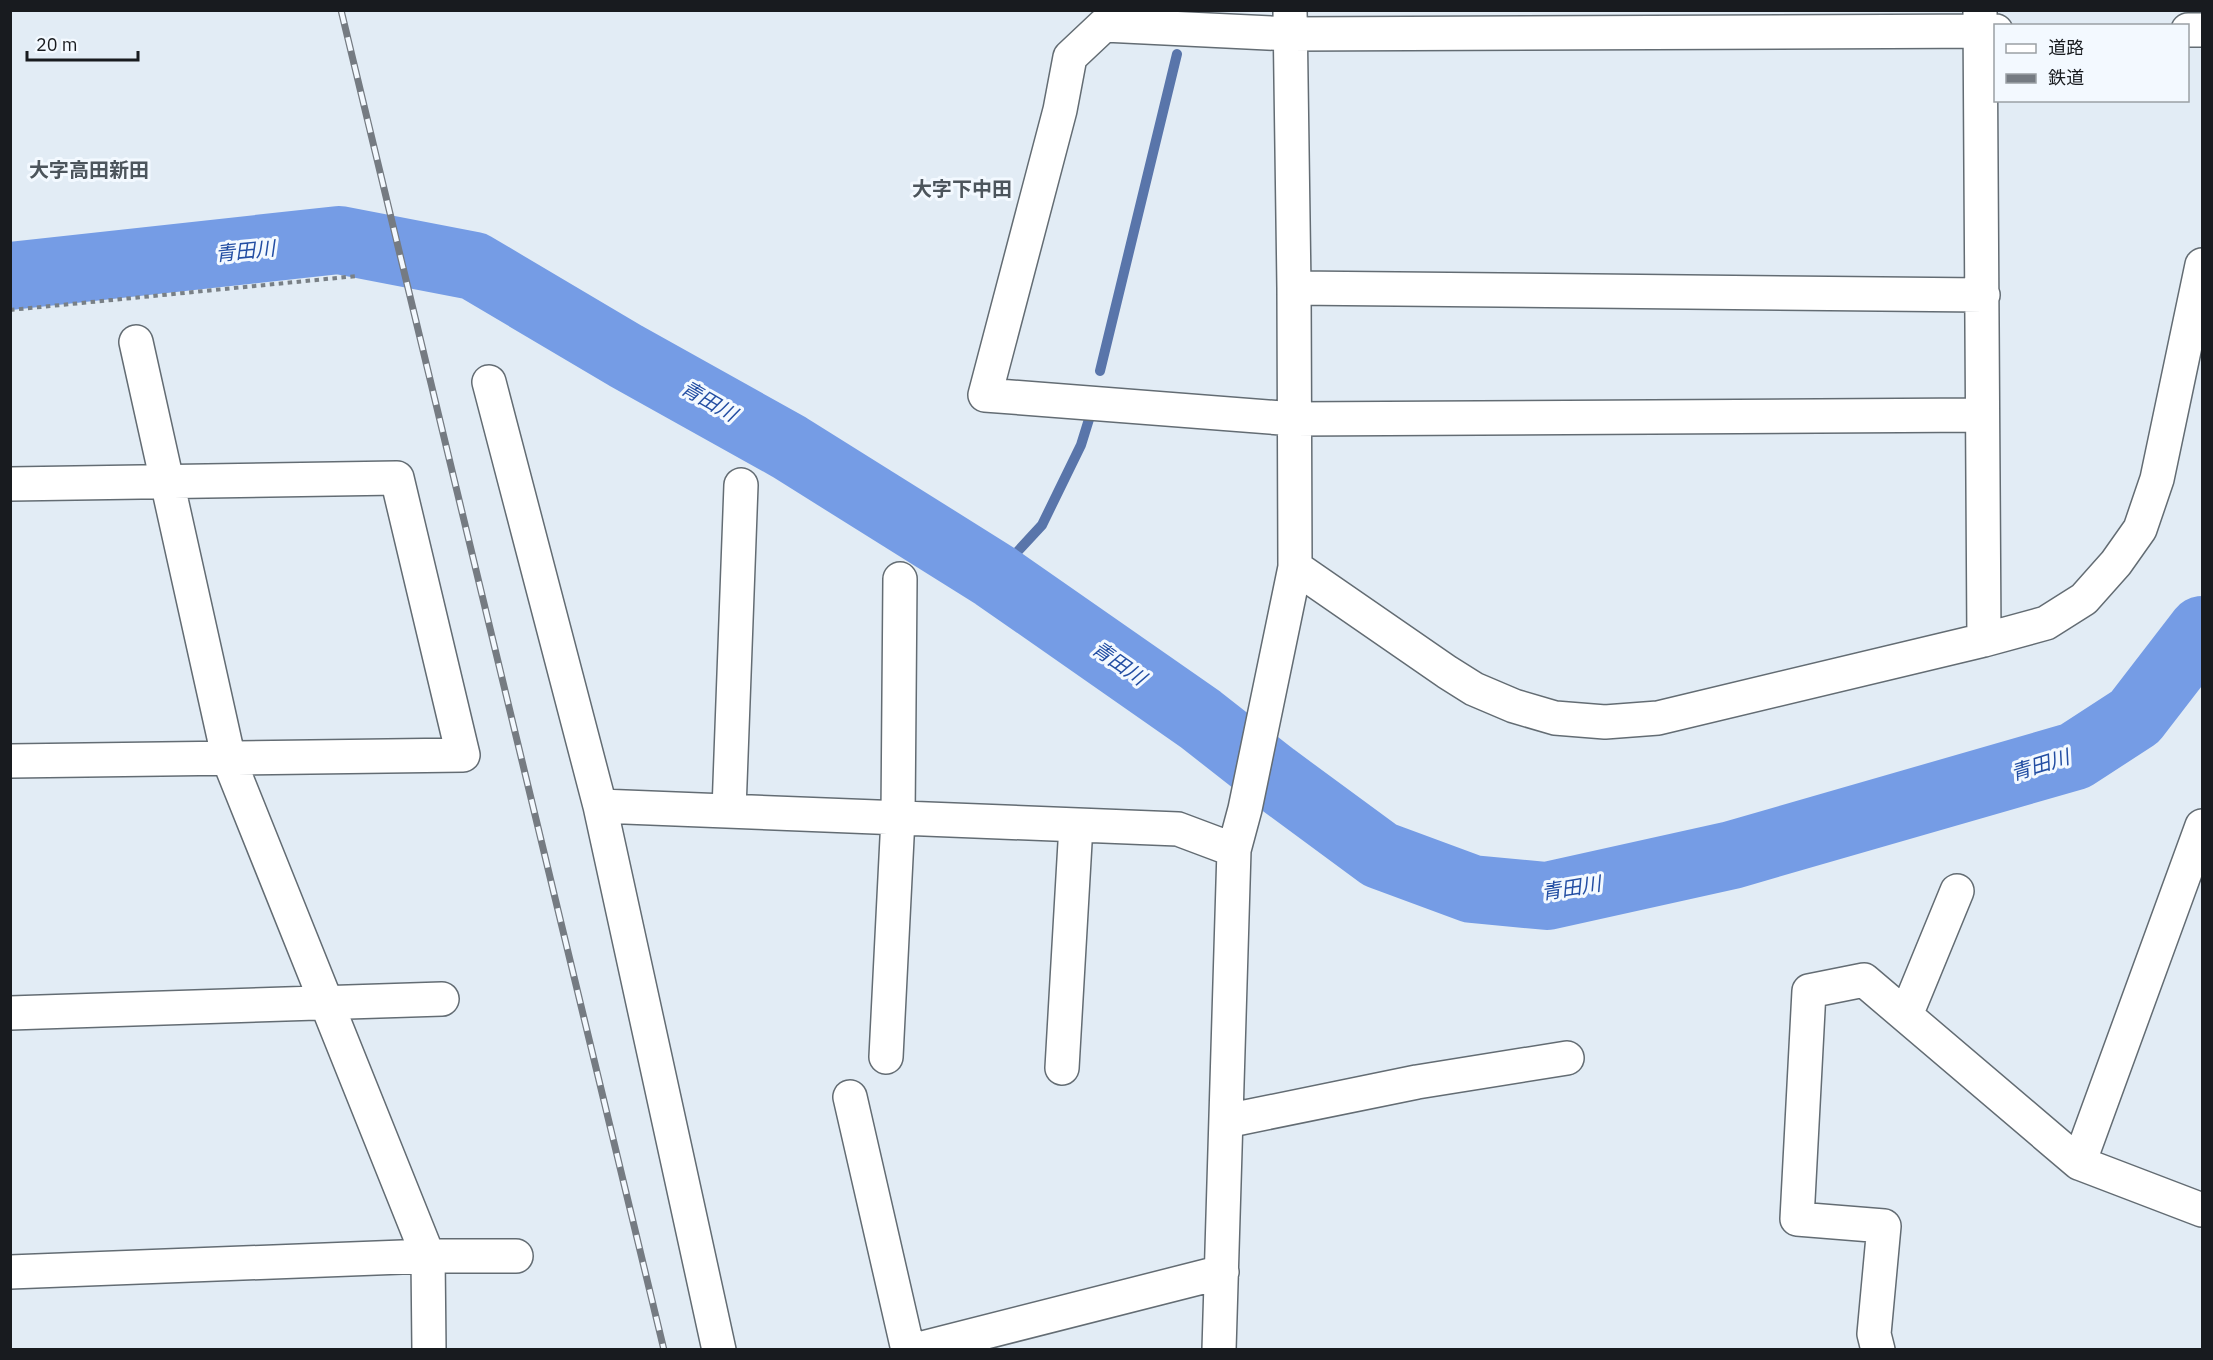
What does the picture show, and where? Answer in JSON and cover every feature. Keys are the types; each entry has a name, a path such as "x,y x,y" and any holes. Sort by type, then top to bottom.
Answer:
{"street":[{"path":"1220,1350 1234,850 1245,809 1295,567 1290,22"},
{"path":"1981,415 1294,419 985,395 1060,110 1070,57 1104,26 1290,22 1985,24 1981,415 1984,640"},
{"path":"1295,567 1474,689 1514,706 1555,718 1605,722 1658,718 2046,623 2084,599 2116,563 2140,529 2157,479 2202,265"},
{"path":"1294,288 1983,295"},
{"path":"136,342 229,760 428,1256 429,1350"},
{"path":"489,382 600,806 719,1350"},
{"path":"10,484 397,478 463,755 229,760 10,761"},
{"path":"729,810 741,485"},
{"path":"886,1057 898,818 900,579"},
{"path":"600,806 1178,829 1234,850"},
{"path":"1062,1068 1076,825"},
{"path":"2079,1163 2194,874 2202,826"},
{"path":"1906,1015 1957,891"},
{"path":"1878,1350 1874,1334 1884,1226 1797,1219 1809,991 1864,980 2079,1163 2202,1210"},
{"path":"10,1013 442,999"},
{"path":"1226,1121 1418,1082 1567,1058"},
{"path":"850,1096 908,1350"},
{"path":"10,1272 428,1256 516,1256"},
{"path":"915,1350 1222,1272"}],"path":[{"path":"10,310 357,276"}],"waterway":[{"path":"1100,371 1177,54"},
{"name":"青田川","path":"10,276 339,240 474,266 626,356 789,447 995,576 1200,719 1380,855 1472,889 1547,896 1732,855 2075,756 2135,717 2202,630"},
{"path":"995,576 1042,525 1081,445 1090,416"}],"railway":[{"path":"341,10 664,1350"}],"district":[{"name":"大字高田新田","path":"89,170"},
{"name":"大字下中田","path":"962,189"}]}
